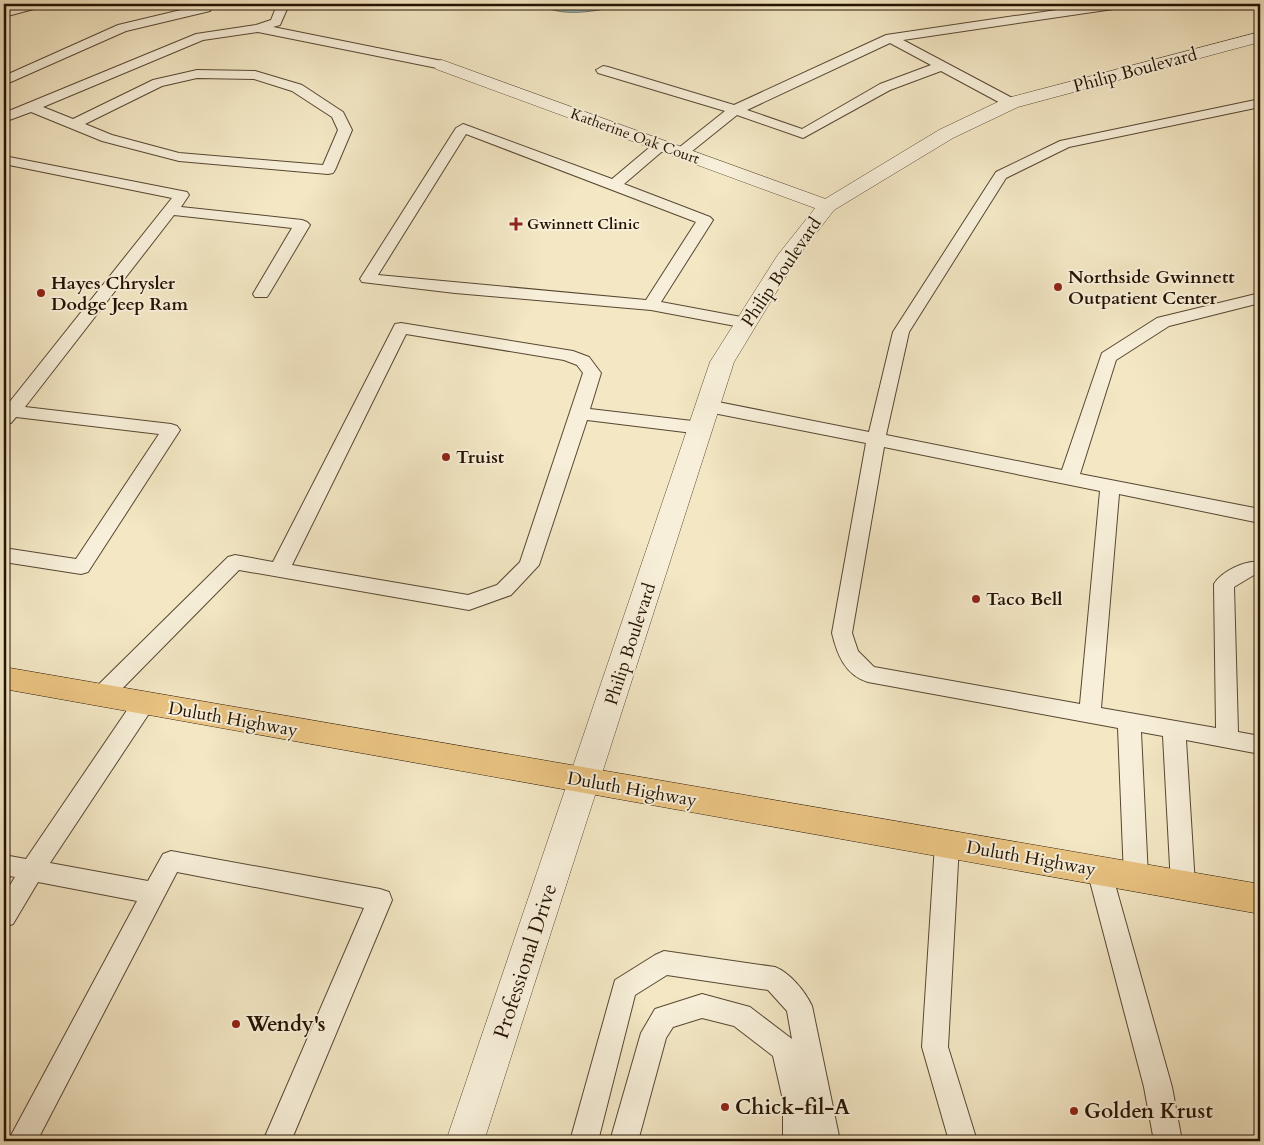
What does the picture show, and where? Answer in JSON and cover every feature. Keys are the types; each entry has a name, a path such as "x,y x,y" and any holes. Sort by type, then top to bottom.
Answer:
{"main road":[{"name":"Duluth Highway","path":"4,678 1260,899"}],"street":[{"name":"Philip Boulevard","path":"585,781 722,362 788,256 827,206 946,134 1011,104 1260,37"},
{"name":"Katherine Oak Court","path":"442,65 827,206"},
{"name":"Professional Drive","path":"466,1141 585,781"}],"lane":[{"path":"4,14 37,4"},
{"path":"8,113 32,107 200,37 258,28 276,22 281,9 275,4"},
{"path":"681,153 735,110 890,38 1120,4"},
{"path":"4,81 122,28 206,8"},
{"path":"258,28 442,65"},
{"path":"890,38 1011,104"},
{"path":"603,70 735,110 803,134 885,87 942,66"},
{"path":"32,107 107,138 179,157 328,170 345,130 338,115 297,88 255,75 197,74 158,83 74,124"},
{"path":"1260,103 1065,144 1001,175 901,332 876,439 842,633 848,654 868,674 1260,745"},
{"path":"651,305 705,220 463,128 368,278 455,288 651,305 746,324"},
{"path":"614,186 661,145"},
{"path":"4,160 182,195 6,414"},
{"path":"171,210 302,225 261,294"},
{"path":"1069,478 1108,357 1163,322 1260,298"},
{"path":"102,695 235,562 279,570 469,603 504,590 529,565 592,373 583,361 567,356 401,328 279,570"},
{"path":"580,413 705,417 876,439 1260,516"},
{"path":"4,555 81,566 171,430 6,414"},
{"path":"1090,714 1110,486"},
{"path":"1227,739 1224,584 1251,568 1260,569"},
{"path":"4,916 32,869 144,703"},
{"path":"1129,721 1136,877"},
{"path":"1174,729 1183,885"},
{"path":"947,844 935,1047 963,1141"},
{"path":"22,1141 171,861 380,900 277,1141"},
{"path":"4,865 154,893"},
{"path":"1099,870 1158,1087 1168,1141"},
{"path":"584,1141 624,988 664,963 775,979 798,1006 826,1141"},
{"path":"624,1141 654,1033 664,1018 702,1006 741,1016 785,1049 797,1100 797,1141"}],"water":[{"path":"538,4 632,4 584,12 572,12 549,9"}],"place":[{"name":"Gwinnett Clinic","path":"516,224"},
{"name":"Northside Gwinnett Outpatient Center","path":"1058,287"},
{"name":"Hayes Chrysler Dodge Jeep Ram","path":"41,293"},
{"name":"Truist","path":"446,457"},
{"name":"Taco Bell","path":"976,599"},
{"name":"Wendy's","path":"236,1024"},
{"name":"Chick-fil-A","path":"725,1107"},
{"name":"Golden Krust","path":"1074,1111"}]}
